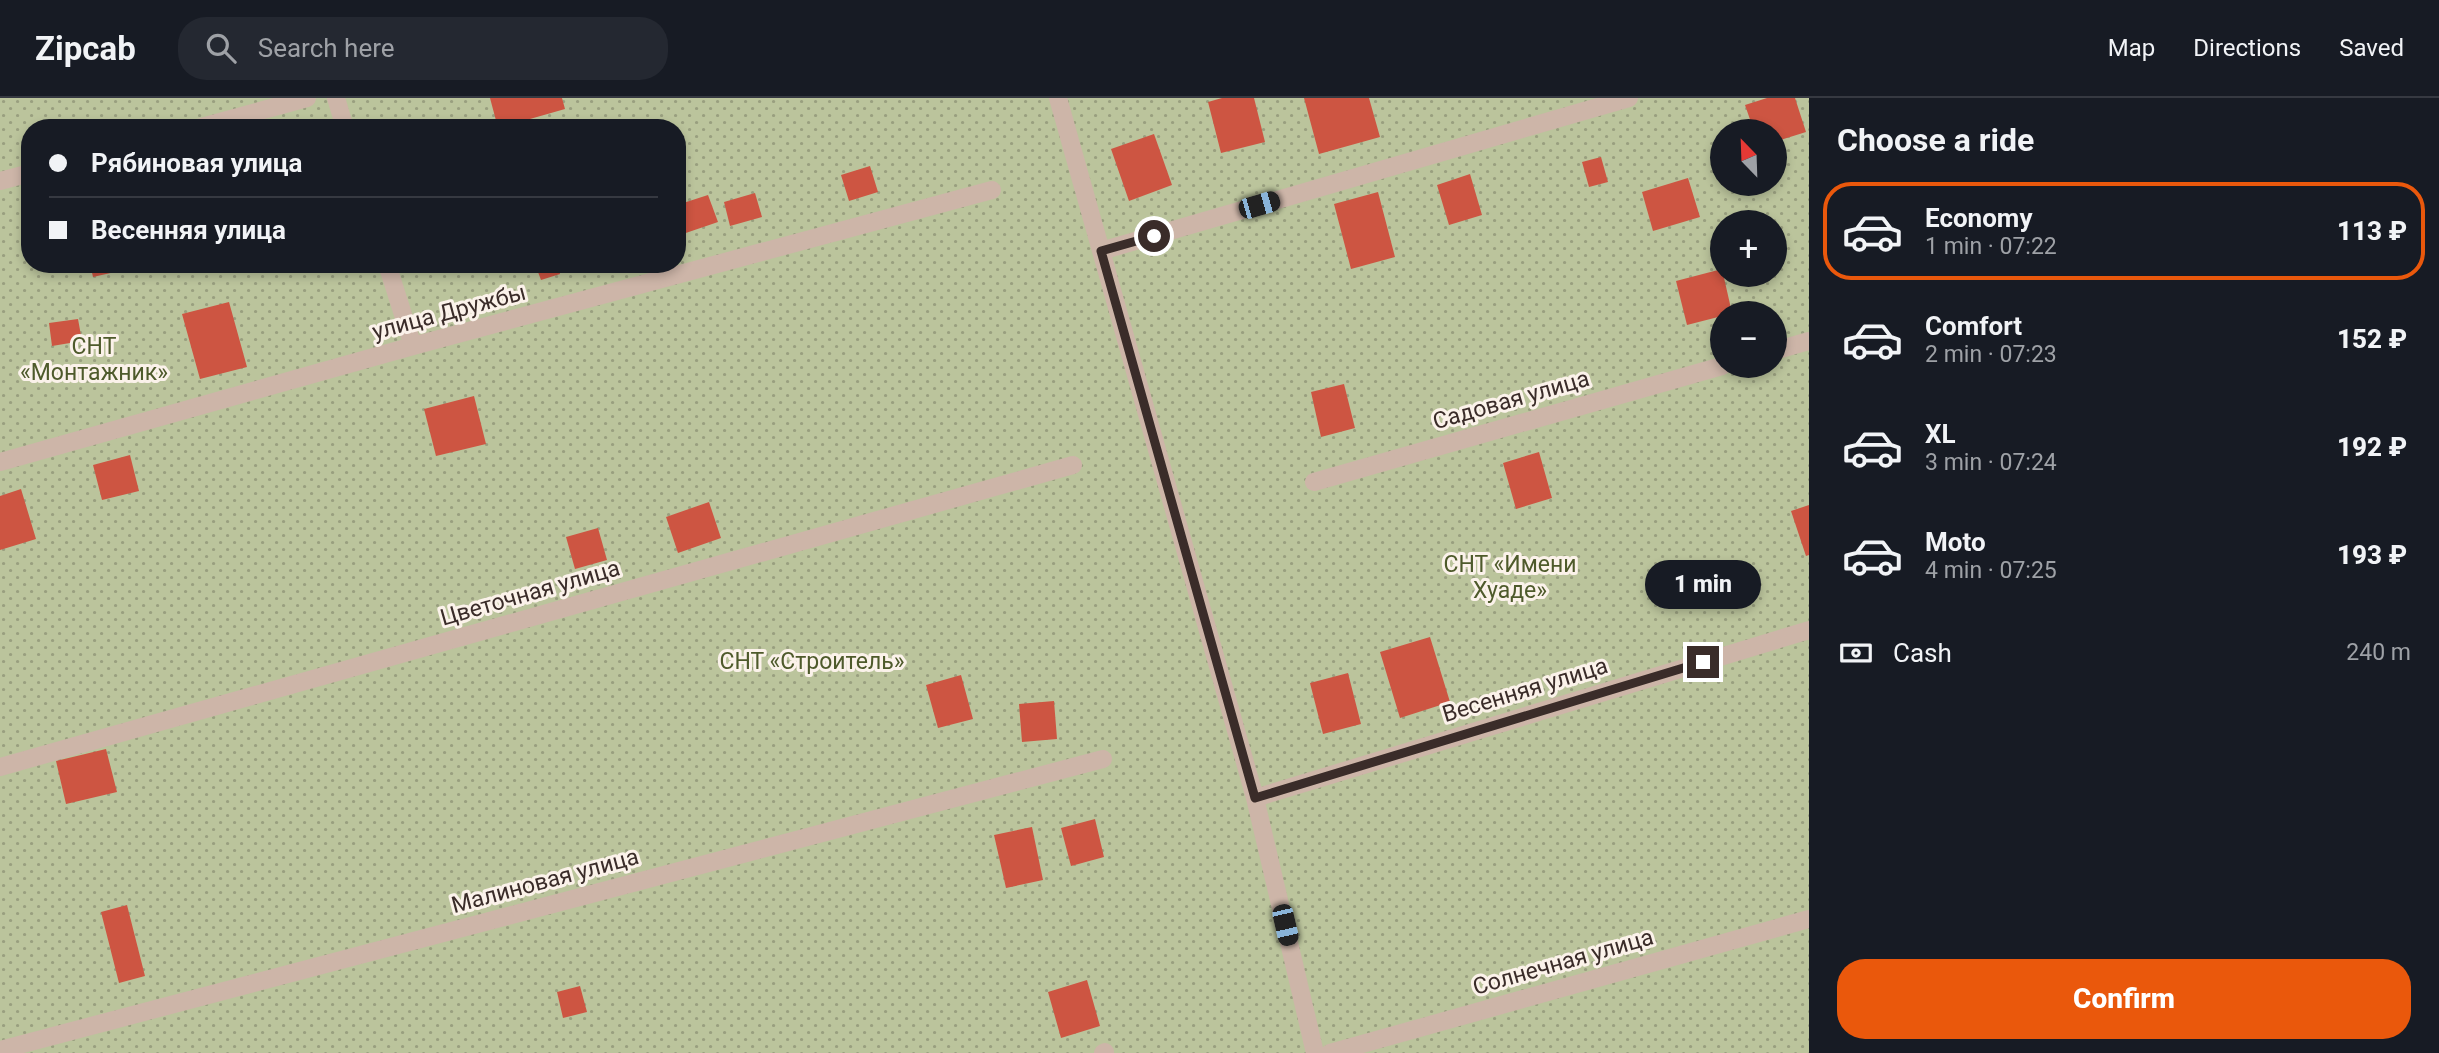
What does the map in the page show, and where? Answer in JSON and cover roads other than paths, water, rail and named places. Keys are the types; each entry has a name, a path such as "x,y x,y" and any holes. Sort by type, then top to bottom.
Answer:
{"street":[{"path":"231,119 307,98"},
{"path":"336,98 342,119"},
{"path":"1058,98 1255,798 1315,1053"},
{"path":"1101,251 1629,98"},
{"path":"0,181 21,175"},
{"name":"улица Дружбы","path":"686,272 992,190"},
{"path":"390,273 413,346"},
{"name":"улица Дружбы","path":"0,462 684,273"},
{"path":"1787,347 1809,341"},
{"name":"Садовая улица","path":"1314,482 1710,369"},
{"name":"Цветочная улица","path":"0,767 1073,465"},
{"name":"Весенняя улица","path":"1255,798 1809,630"},
{"name":"Малиновая улица","path":"0,1050 1103,759"},
{"name":"Солнечная улица","path":"1330,1053 1809,919"}],"park label":[{"name":"СНТ «Монтажник»","path":"94,359"},
{"name":"СНТ «Имени Хуаде»","path":"1510,577"},
{"name":"СНТ «Строитель»","path":"812,661"}]}
